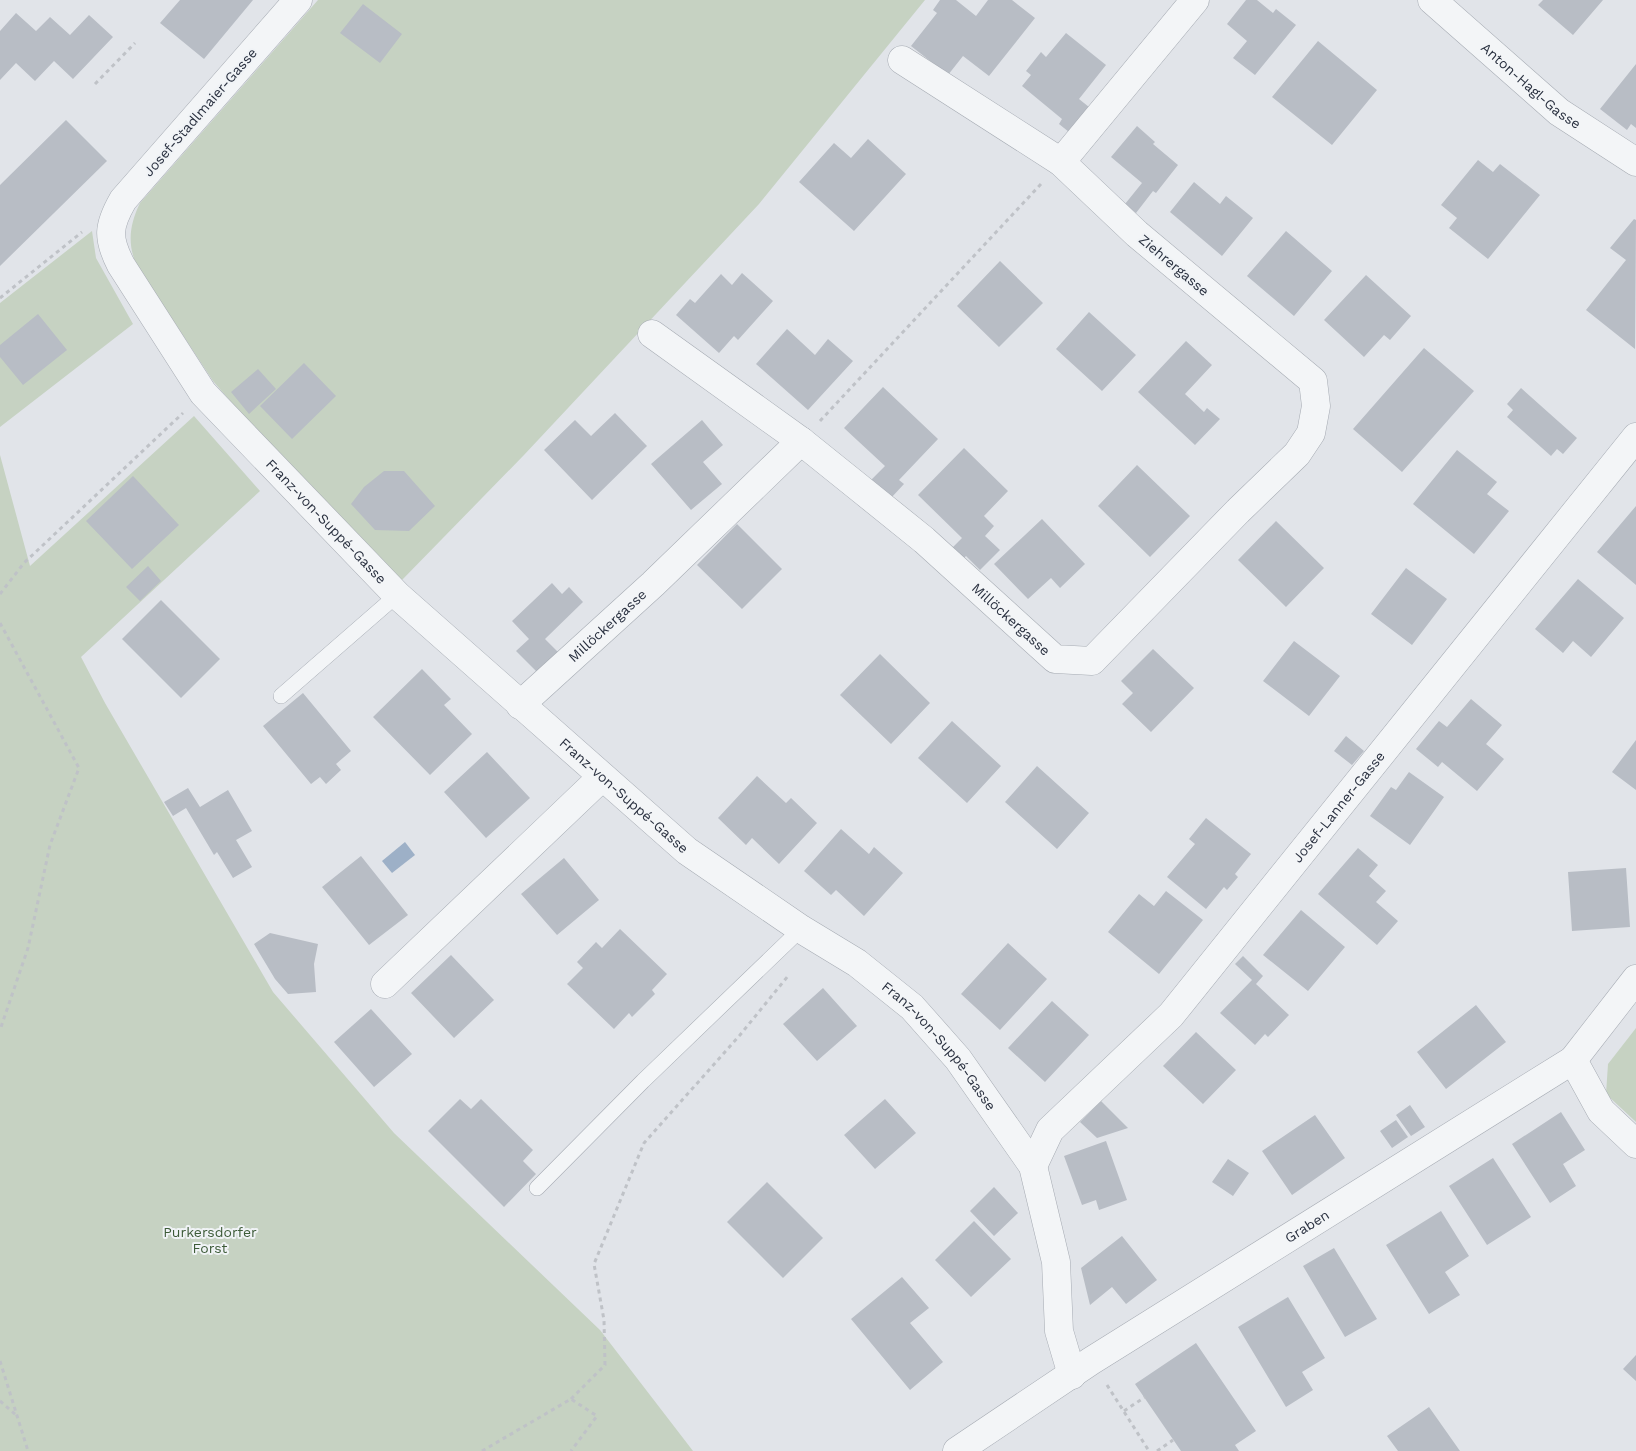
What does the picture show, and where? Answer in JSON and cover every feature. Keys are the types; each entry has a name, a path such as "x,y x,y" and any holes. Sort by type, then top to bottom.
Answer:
{"street":[{"name":"Josef-Stadlmaier-Gasse","path":"112,223 124,200 298,0"},
{"path":"1061,162 1195,0"},
{"name":"Anton-Hagl-Gasse","path":"1432,0 1559,112 1636,162"},
{"name":"Ziehrergasse","path":"902,60 1061,162 1137,234 1312,381 1316,406 1311,433 1297,454 1238,511"},
{"name":"Franz-von-Suppé-Gasse","path":"112,223 114,251 121,265 203,393 396,595 687,851 803,931 857,963 912,1007 958,1059 1033,1166 1056,1262 1059,1331 1082,1368"},
{"name":"Millöckergasse","path":"652,334 801,441 924,540 1055,658 1092,661 1238,511"},
{"name":"Josef-Lanner-Gasse","path":"1033,1166 1050,1130 1171,1015 1636,437"},
{"name":"Millöckergasse","path":"520,705 653,584 801,441"},
{"path":"385,984 602,777"},
{"name":"Graben","path":"957,1451 1082,1368 1573,1060 1636,980"},
{"path":"1573,1060 1601,1111 1636,1144"}],"lane":[{"path":"281,696 396,595"},
{"path":"537,1188 643,1081 803,931"}],"path":[{"path":"95,84 136,43"},
{"path":"801,441 1061,162"},
{"path":"0,298 88,228 112,223"},
{"path":"0,594 24,563 203,393"},
{"path":"0,623 79,768 50,845 28,948 0,1030"},
{"path":"482,1451 571,1399 605,1365 604,1320 594,1264 644,1143 740,1035 798,964 803,931"},
{"path":"0,1361 28,1451"},
{"path":"1082,1368 1124,1411 1149,1451"},
{"path":"1124,1411 1145,1397"},
{"path":"571,1399 597,1416 571,1451"},
{"path":"0,1401 17,1415"},
{"path":"1157,1451 1173,1440"}],"green space":[{"path":"318,0 925,0 759,204 524,455 402,580 287,467 213,381 136,264 131,248 132,226 140,203"},
{"path":"92,231 96,258 133,324 0,427 0,303"},
{"name":"Purkersdorfer Forst","path":"194,416 260,491 81,657 105,703 273,992 394,1133 600,1330 693,1451 0,1451 0,455 30,566"},
{"path":"1636,1028 1636,1122 1606,1094 1608,1064"}],"water":[{"path":"405,842 415,855 392,873 382,861"}],"building":[{"path":"180,0 253,0 204,59 160,23"},
{"path":"940,0 956,0 976,16 988,0 1012,0 1035,18 989,76 963,56 948,75 911,46 937,13 933,10"},
{"path":"1246,0 1257,0 1273,13 1276,9 1296,25 1255,75 1233,58 1247,41 1227,24"},
{"path":"1543,0 1603,0 1573,35 1538,5"},
{"path":"363,4 402,34 380,63 340,33"},
{"path":"16,13 36,31 50,17 70,35 89,15 113,37 73,79 54,61 35,81 16,63 0,80 0,31"},
{"path":"1066,33 1106,65 1079,99 1094,111 1074,136 1059,124 1062,119 1022,86 1031,75 1026,71 1041,52 1046,57"},
{"path":"1318,41 1377,90 1332,145 1272,97"},
{"path":"1636,64 1636,128 1631,124 1627,130 1600,109"},
{"path":"66,120 107,161 0,266 0,185"},
{"path":"1137,126 1155,142 1153,144 1178,165 1156,193 1153,191 1136,213 1125,204 1142,183 1111,157"},
{"path":"868,139 906,174 854,231 799,182 834,143 851,158"},
{"path":"1478,160 1493,172 1500,164 1540,195 1488,259 1449,228 1457,218 1441,205"},
{"path":"1194,182 1220,204 1226,196 1253,218 1222,256 1170,212"},
{"path":"1634,219 1636,220 1635,349 1586,310 1626,260 1610,248"},
{"path":"1286,231 1332,271 1294,316 1247,276"},
{"path":"1000,261 1043,303 999,347 957,306"},
{"path":"742,273 773,301 738,340 734,336 719,353 676,315 690,299 695,303 721,274 732,285"},
{"path":"1366,275 1411,316 1390,340 1384,335 1364,357 1324,320"},
{"path":"1089,312 1136,355 1102,391 1056,349"},
{"path":"38,314 67,350 23,385 0,357 0,345"},
{"path":"787,329 815,355 828,339 853,361 808,410 756,364"},
{"path":"1186,341 1212,365 1185,394 1204,412 1207,408 1220,419 1195,445 1138,392"},
{"path":"1424,348 1474,391 1402,472 1353,429"},
{"path":"304,363 336,396 292,439 260,406"},
{"path":"258,369 276,389 249,414 231,392"},
{"path":"883,387 938,439 899,480 904,484 891,498 871,480 885,466 844,428"},
{"path":"1521,388 1577,438 1563,454 1557,449 1551,456 1507,417 1513,410 1507,404"},
{"path":"615,413 647,446 592,500 544,450 575,420 591,436"},
{"path":"702,420 723,445 703,462 722,484 691,510 651,464"},
{"path":"964,448 1008,491 984,516 994,526 985,536 1000,550 980,570 966,556 962,560 951,549 962,538 918,495"},
{"path":"1457,450 1497,482 1487,494 1509,511 1474,554 1413,504"},
{"path":"1137,465 1190,516 1150,557 1098,506"},
{"path":"384,471 404,471 435,506 409,531 375,530 351,504 364,487"},
{"path":"133,476 179,525 132,569 86,521"},
{"path":"1636,506 1636,585 1597,552"},
{"path":"1042,519 1085,564 1060,588 1051,578 1028,599 994,564"},
{"path":"1276,521 1324,568 1286,607 1238,560"},
{"path":"737,524 782,569 742,609 697,565"},
{"path":"148,566 161,581 140,601 126,587"},
{"path":"1406,568 1447,599 1412,645 1371,614"},
{"path":"1578,579 1624,618 1591,657 1573,641 1563,653 1535,629"},
{"path":"552,583 562,594 569,587 583,602 545,639 558,652 537,672 516,651 529,639 512,621"},
{"path":"161,600 220,659 181,698 122,639"},
{"path":"1294,641 1340,676 1309,716 1263,681"},
{"path":"1153,649 1194,688 1151,732 1122,704 1133,693 1121,681"},
{"path":"880,654 930,703 891,744 840,695"},
{"path":"422,669 451,699 444,705 472,734 430,775 373,717"},
{"path":"303,693 351,751 336,764 341,770 326,784 320,777 311,784 263,726"},
{"path":"1471,699 1502,725 1486,744 1504,759 1477,791 1442,762 1438,767 1416,749 1439,721 1447,727"},
{"path":"952,721 1001,766 967,803 918,758"},
{"path":"1346,736 1364,751 1352,765 1334,751"},
{"path":"1636,740 1636,790 1612,772"},
{"path":"487,752 530,798 486,838 444,792"},
{"path":"1037,766 1089,813 1057,849 1005,802"},
{"path":"1409,772 1444,797 1410,845 1370,816 1391,787 1396,790"},
{"path":"757,776 786,803 791,798 817,823 779,864 752,838 746,845 718,818"},
{"path":"188,788 200,807 228,790 252,831 236,840 252,867 233,878 217,852 214,855 186,808 173,816 164,802"},
{"path":"1206,818 1251,854 1235,874 1238,877 1227,890 1224,887 1206,909 1167,877 1195,844 1189,839"},
{"path":"841,829 869,854 874,847 903,873 864,916 836,890 831,895 804,871"},
{"path":"1358,848 1378,865 1369,876 1386,891 1376,902 1398,921 1377,945 1318,894"},
{"path":"361,856 408,915 369,945 322,887"},
{"path":"564,858 599,900 557,935 521,894"},
{"path":"1626,868 1630,927 1572,931 1568,872"},
{"path":"1166,891 1203,920 1159,974 1108,932 1139,894 1154,906"},
{"path":"1301,910 1345,947 1308,991 1263,955"},
{"path":"620,929 667,974 652,990 655,994 632,1017 629,1013 614,1029 567,984 583,968 577,962 596,942 602,948"},
{"path":"270,933 318,944 314,964 316,992 288,994 275,979 254,944"},
{"path":"1008,943 1047,979 1000,1030 961,994"},
{"path":"451,955 494,1000 454,1038 411,993"},
{"path":"1243,956 1263,976 1256,984 1289,1015 1268,1037 1265,1034 1255,1045 1220,1013 1252,980 1235,964"},
{"path":"823,988 857,1026 817,1061 783,1024"},
{"path":"1052,1001 1089,1035 1045,1082 1008,1048"},
{"path":"1476,1005 1506,1042 1446,1089 1417,1052"},
{"path":"371,1009 412,1054 374,1087 334,1042"},
{"path":"1196,1032 1236,1070 1203,1104 1163,1066"},
{"path":"460,1099 471,1109 481,1099 533,1150 523,1161 536,1174 504,1207 428,1131"},
{"path":"885,1099 916,1133 875,1169 844,1135"},
{"path":"1101,1101 1128,1128 1097,1138 1080,1122"},
{"path":"1410,1105 1425,1127 1411,1136 1396,1115"},
{"path":"1561,1112 1585,1150 1563,1164 1576,1186 1550,1203 1512,1144"},
{"path":"1315,1115 1345,1158 1292,1195 1262,1151"},
{"path":"1396,1120 1408,1137 1392,1148 1380,1131"},
{"path":"1106,1141 1127,1200 1099,1210 1096,1200 1082,1205 1064,1156"},
{"path":"1493,1158 1531,1217 1487,1245 1449,1186"},
{"path":"1228,1159 1249,1173 1233,1196 1212,1182"},
{"path":"767,1182 823,1238 783,1278 727,1222"},
{"path":"994,1187 1018,1213 994,1236 970,1211"},
{"path":"1441,1211 1469,1256 1445,1272 1460,1295 1429,1314 1386,1245"},
{"path":"974,1221 1011,1259 971,1297 935,1260"},
{"path":"1122,1236 1157,1280 1126,1304 1112,1287 1090,1305 1081,1268"},
{"path":"1334,1248 1377,1319 1345,1337 1303,1266"},
{"path":"902,1277 929,1308 910,1323 943,1362 910,1390 851,1319"},
{"path":"1288,1297 1325,1358 1302,1372 1313,1390 1286,1407 1238,1327"},
{"path":"1196,1343 1256,1431 1235,1445 1239,1451 1181,1451 1135,1384"},
{"path":"1636,1355 1636,1381 1623,1369"},
{"path":"1429,1407 1460,1451 1398,1451 1387,1436"}]}
